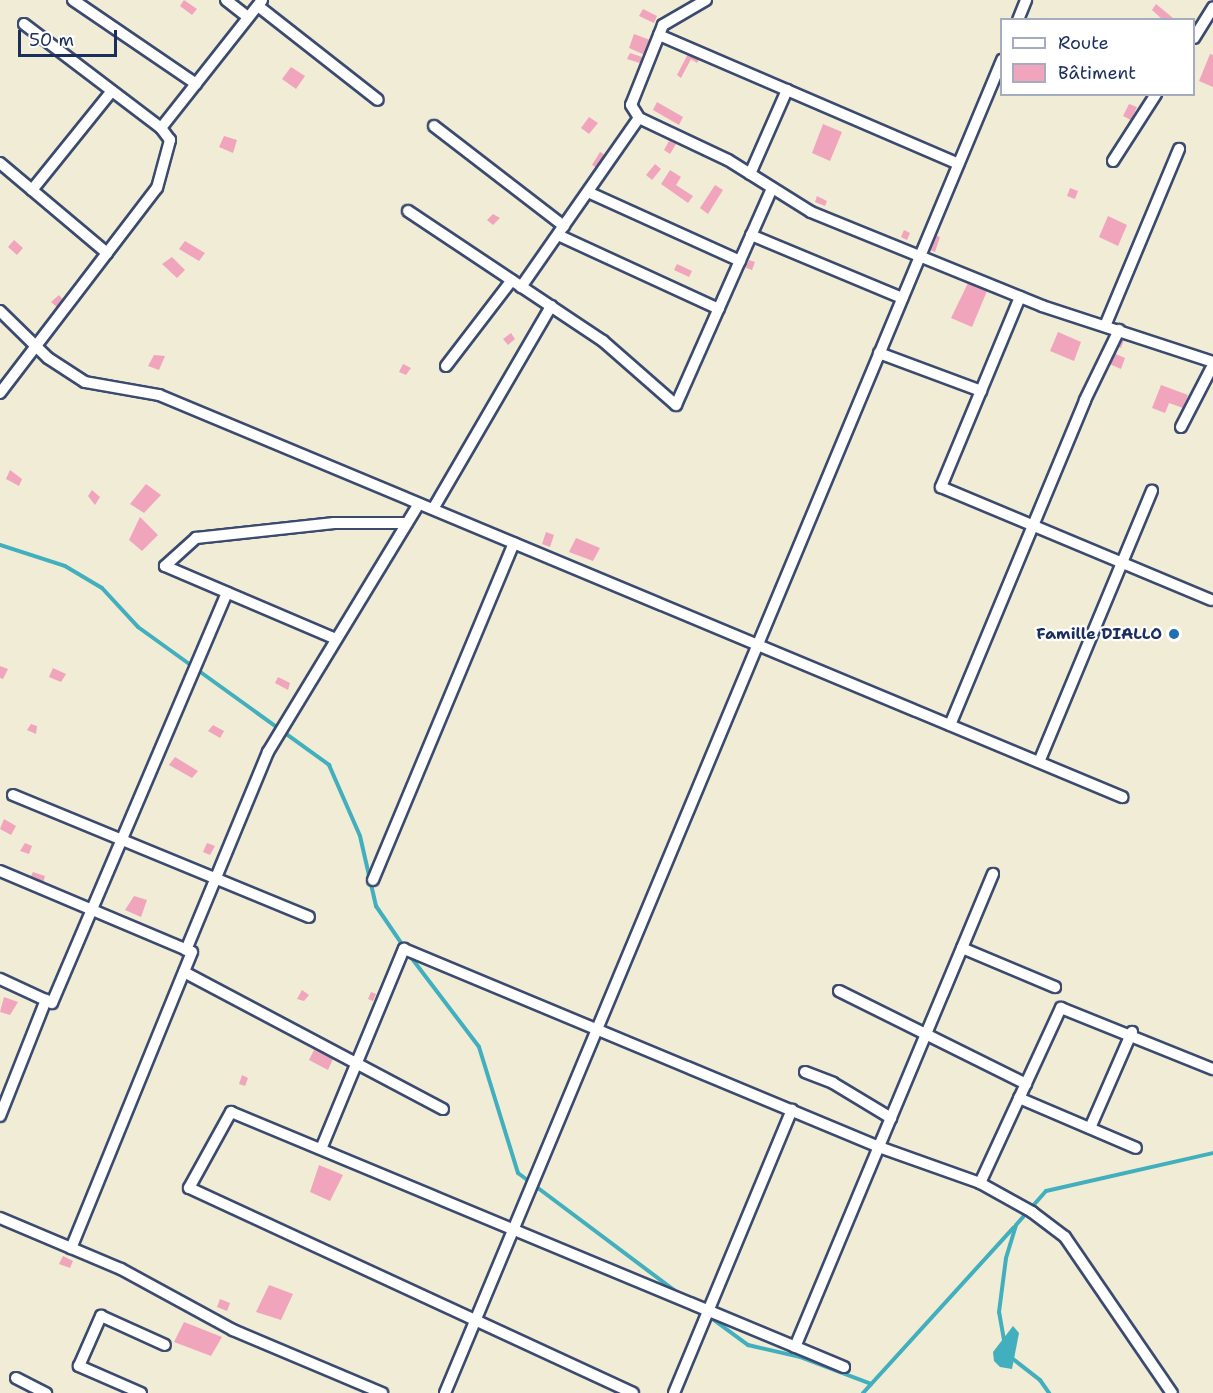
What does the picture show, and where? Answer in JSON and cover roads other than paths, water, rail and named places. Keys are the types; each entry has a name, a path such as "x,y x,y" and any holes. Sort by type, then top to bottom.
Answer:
{"street":[{"path":"73,0 196,84"},
{"path":"226,0 249,17"},
{"path":"706,0 663,25 631,105 639,118 750,174 811,212 1020,297 1213,363 1181,427"},
{"path":"1019,18 1026,0"},
{"path":"161,128 260,3 378,100"},
{"path":"1195,36 1213,8"},
{"path":"0,393 157,188 170,140 161,128 24,24"},
{"path":"659,35 958,164"},
{"path":"445,1393 1000,65"},
{"path":"750,174 787,90"},
{"path":"32,190 112,91"},
{"path":"1113,161 1155,96"},
{"path":"446,366 561,230 639,118"},
{"path":"434,126 561,230 719,309"},
{"path":"1106,326 1179,149"},
{"path":"0,163 107,253"},
{"path":"408,211 603,341 676,405 772,188"},
{"path":"588,192 740,261"},
{"path":"751,236 902,298"},
{"path":"1020,297 941,487 1212,600"},
{"path":"433,510 550,306"},
{"path":"0,311 36,346 85,382 159,395 1122,797"},
{"path":"950,725 1033,525 1119,330"},
{"path":"879,353 981,391"},
{"path":"1039,762 1152,491"},
{"path":"186,950 268,752 418,504"},
{"path":"336,639 165,566 196,538 334,523 407,523"},
{"path":"373,880 514,543"},
{"path":"0,979 52,1003 227,593"},
{"path":"14,795 309,917"},
{"path":"0,871 192,952 71,1248"},
{"path":"795,1347 993,874"},
{"path":"962,948 1055,987"},
{"path":"321,1149 404,949 879,1147 980,1183 1032,1212 1065,1238 1172,1393"},
{"path":"184,972 443,1109"},
{"path":"839,991 1026,1083"},
{"path":"0,1116 46,1000"},
{"path":"980,1183 1061,1008 1132,1034 1213,1069"},
{"path":"1090,1128 1132,1034"},
{"path":"805,1072 833,1083 891,1118"},
{"path":"1019,1098 1136,1148"},
{"path":"674,1393 792,1110"},
{"path":"633,1393 474,1322 189,1188 231,1112 844,1368"},
{"path":"0,1218 121,1269 233,1330 382,1393"},
{"path":"141,1393 79,1366 101,1316 165,1345"},
{"path":"16,1378 46,1393"}],"water":[{"path":"1013,1326 1019,1333 1012,1369 1000,1367 994,1361 993,1352"}],"waterway":[{"path":"0,545 65,566 102,588 138,627 329,765 360,836 376,906 404,947"},
{"path":"410,956 479,1047 518,1173 679,1294"},
{"path":"1004,1340 999,1312 1006,1258 1016,1225 1046,1191 1213,1153"},
{"path":"863,1393 1014,1227"},
{"path":"707,1315 748,1345 800,1357 871,1384"},
{"path":"1013,1359 1040,1380 1049,1393"}],"place":[{"name":"Famille DIALLO","path":"1174,634"}]}
